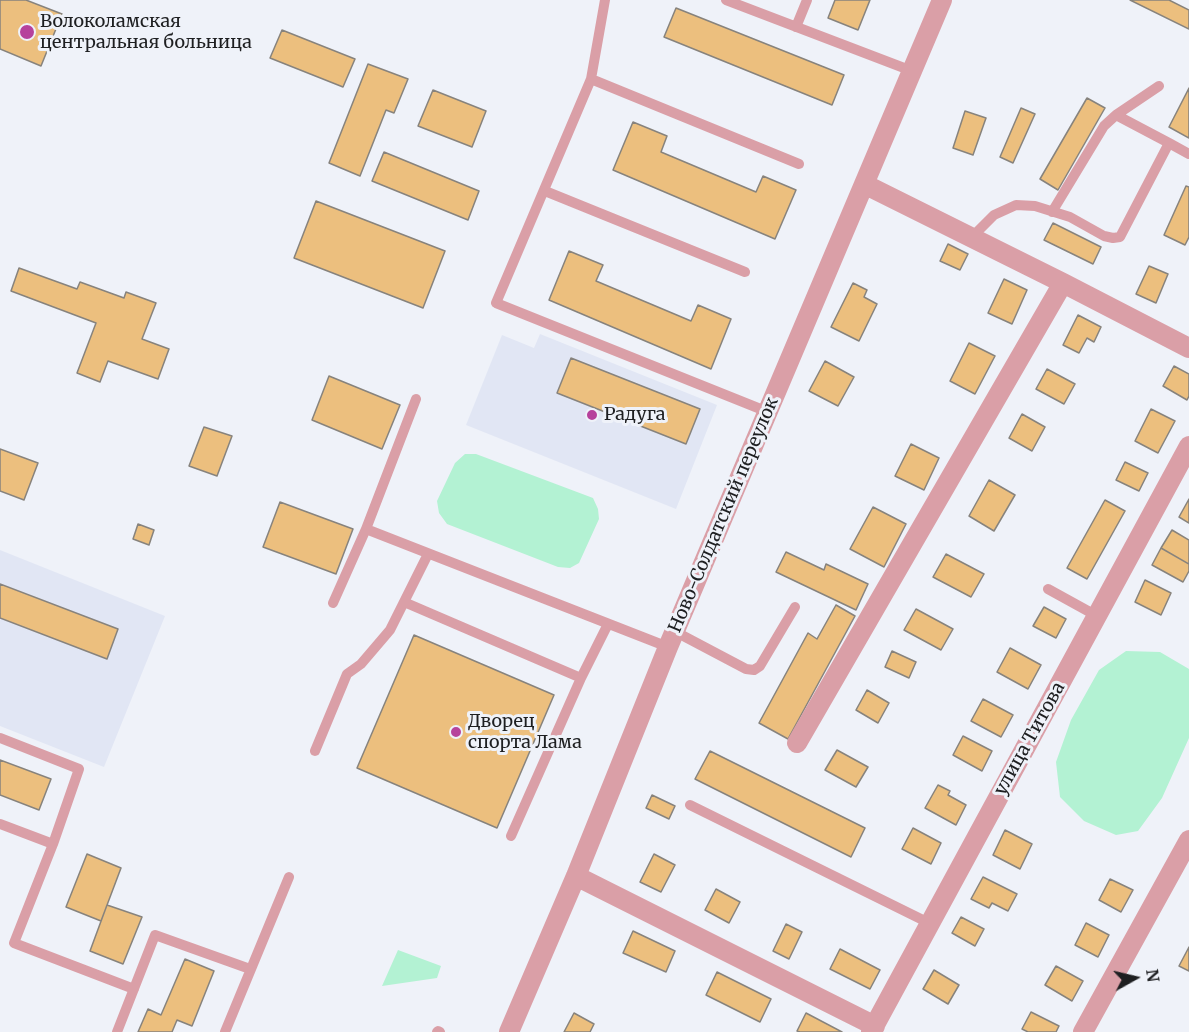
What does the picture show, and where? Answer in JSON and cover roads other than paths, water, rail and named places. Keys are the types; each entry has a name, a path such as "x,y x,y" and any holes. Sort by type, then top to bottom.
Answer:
{"street":[{"name":"Ново-Солдатский переулок","path":"509,1032 576,876 671,639 942,0"},
{"path":"864,184 1189,348"},
{"path":"797,742 1063,283"},
{"name":"улица Титова","path":"873,1029 1189,446"},
{"path":"1083,1032 1189,840"},
{"path":"576,876 873,1029"}],"lane":[{"path":"605,0 591,79 496,303 768,412"},
{"path":"726,0 912,71"},
{"path":"796,27 807,0"},
{"path":"591,79 799,164"},
{"path":"1052,212 1104,126 1116,115 1159,86"},
{"path":"1116,115 1189,154"},
{"path":"972,237 994,215 1016,205 1035,206 1070,217 1104,236 1120,237 1169,143"},
{"path":"544,191 745,272"},
{"path":"333,603 366,530 416,399"},
{"path":"366,530 608,624 671,639 746,669 754,670 760,666 795,607"},
{"path":"315,751 347,674 361,664 390,630 428,554"},
{"path":"1048,589 1097,616"},
{"path":"404,602 581,678"},
{"path":"512,836 581,678 608,624"},
{"path":"0,738 80,770 14,944 134,989"},
{"path":"690,805 929,923"},
{"path":"0,824 53,844"},
{"path":"225,1032 289,877"},
{"path":"117,1032 155,935 250,969"}],"place":[{"name":"Волоколамская центральная больница","path":"27,32"},
{"name":"Радуга","path":"592,415"},
{"name":"Дворец спорта Лама","path":"456,732"}]}
